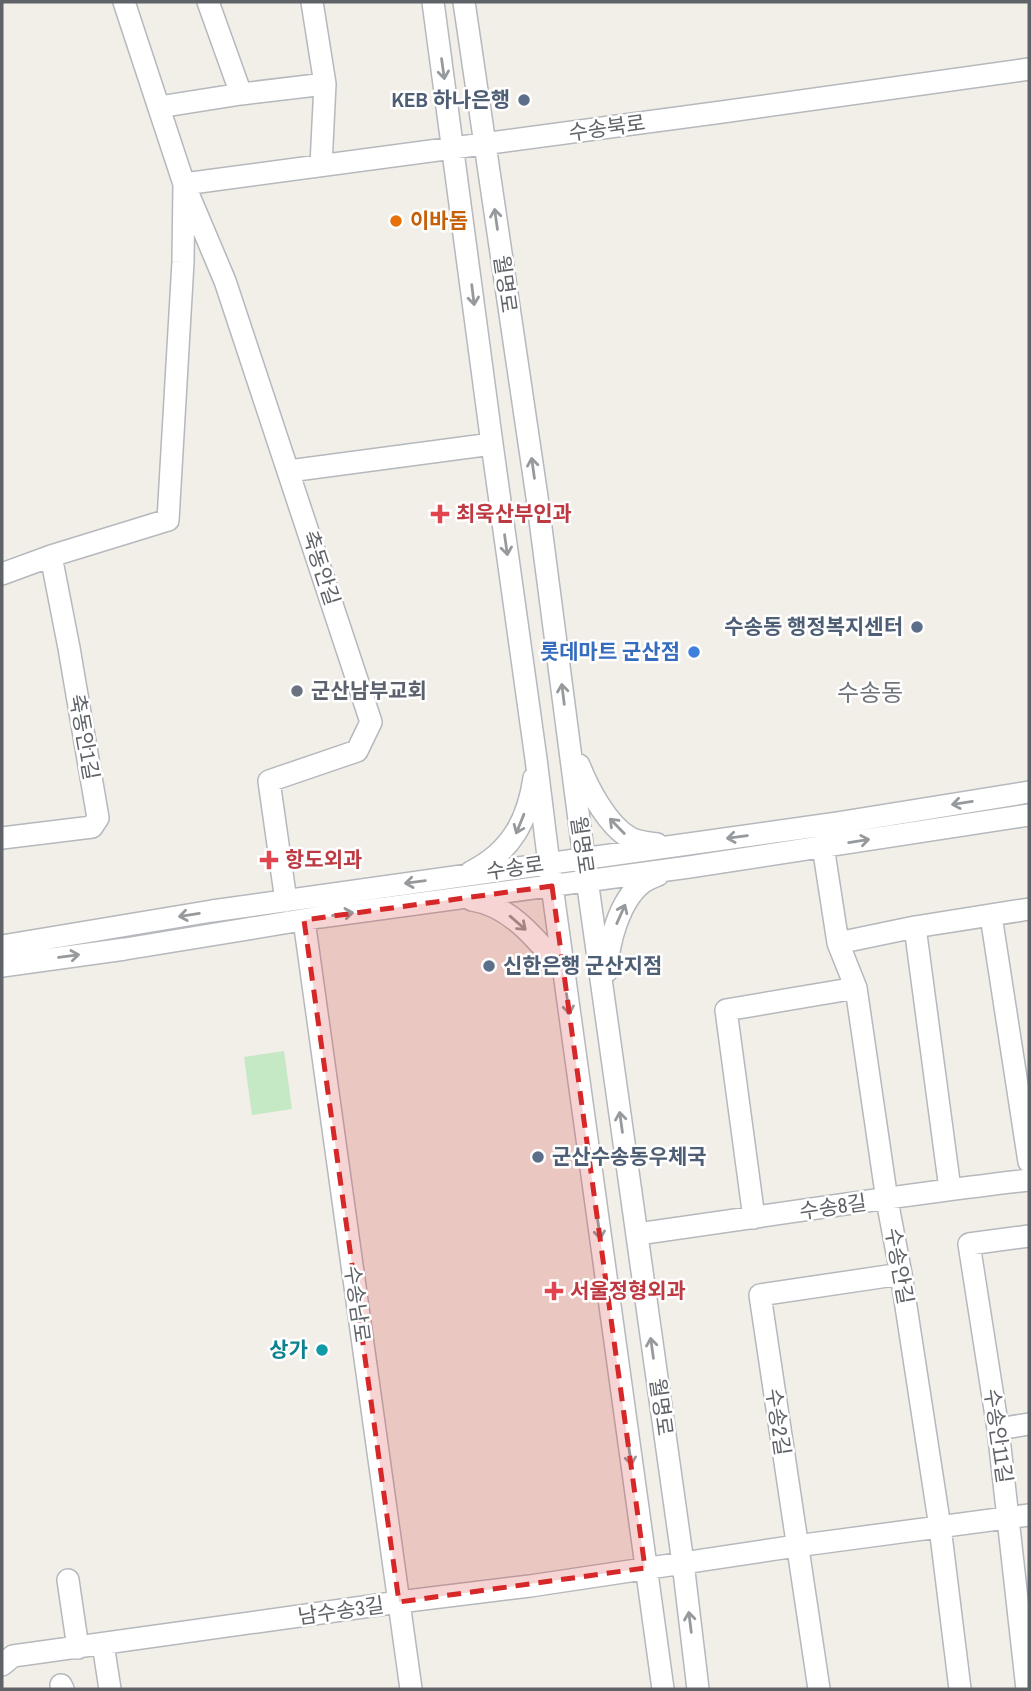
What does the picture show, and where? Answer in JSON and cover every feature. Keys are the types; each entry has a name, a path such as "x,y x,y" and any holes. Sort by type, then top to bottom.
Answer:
{"street":[{"name":"축동안길","path":"124,2 184,184 225,281 371,722 357,751 270,780 286,901"},
{"path":"208,2 241,94"},
{"path":"313,2 325,84 321,165"},
{"name":"월명로","path":"433,2 663,1689"},
{"name":"월명로","path":"464,2 537,497 698,1689"},
{"name":"수송북로","path":"184,184 1029,69"},
{"path":"159,107 325,84"},
{"name":"축동안길","path":"51,556 168,520 183,262 184,184"},
{"path":"183,262 214,254"},
{"path":"289,471 492,444"},
{"path":"2,574 51,556"},
{"name":"축동안1길","path":"2,838 92,827 98,818 51,556"},
{"path":"568,738 593,796 614,825 628,837 643,843 680,845"},
{"path":"463,876 482,866 516,835 531,797 536,759"},
{"name":"수송로","path":"2,946 212,911 838,823 1029,792"},
{"name":"수송로","path":"2,966 1029,815"},
{"name":"수송안길","path":"823,846 838,943 856,988 940,1527 960,1689"},
{"path":"605,1005 610,944 624,906 642,883 680,868"},
{"path":"459,899 478,901 497,908 517,921 563,970"},
{"path":"838,943 915,927 1029,909"},
{"path":"991,916 1029,1162"},
{"name":"수송남로","path":"304,920 411,1689"},
{"path":"915,927 950,1189"},
{"path":"754,1218 726,1010 856,988"},
{"name":"수송8길","path":"637,1234 1029,1180"},
{"name":"수송안11길","path":"1027,1689 1019,1517 998,1429 969,1244 1029,1236"},
{"name":"수송2길","path":"819,1689 760,1295 901,1274"},
{"path":"998,1429 1029,1424"},
{"name":"남수송3길","path":"2,1665 13,1656 1019,1517"},
{"path":"68,1580 78,1648"},
{"path":"103,1644 110,1689"}],"highlighted area":[{"path":"552,886 645,1568 399,1602 304,920"}],"green space":[{"path":"284,1051 292,1109 252,1115 244,1057"}],"place":[{"name":"KEB 하나은행","path":"524,100"},
{"name":"이바돔","path":"396,221"},
{"name":"최욱산부인과","path":"440,514"},
{"name":"수송동 행정복지센터","path":"917,627"},
{"name":"롯데마트 군산점","path":"694,652"},
{"name":"군산남부교회","path":"297,691"},
{"name":"항도외과","path":"269,860"},
{"name":"신한은행 군산지점","path":"489,966"},
{"name":"군산수송동우체국","path":"538,1157"},
{"name":"서울정형외과","path":"554,1291"},
{"name":"상가","path":"322,1350"}],"district":[{"name":"수송동","path":"870,693"}]}
